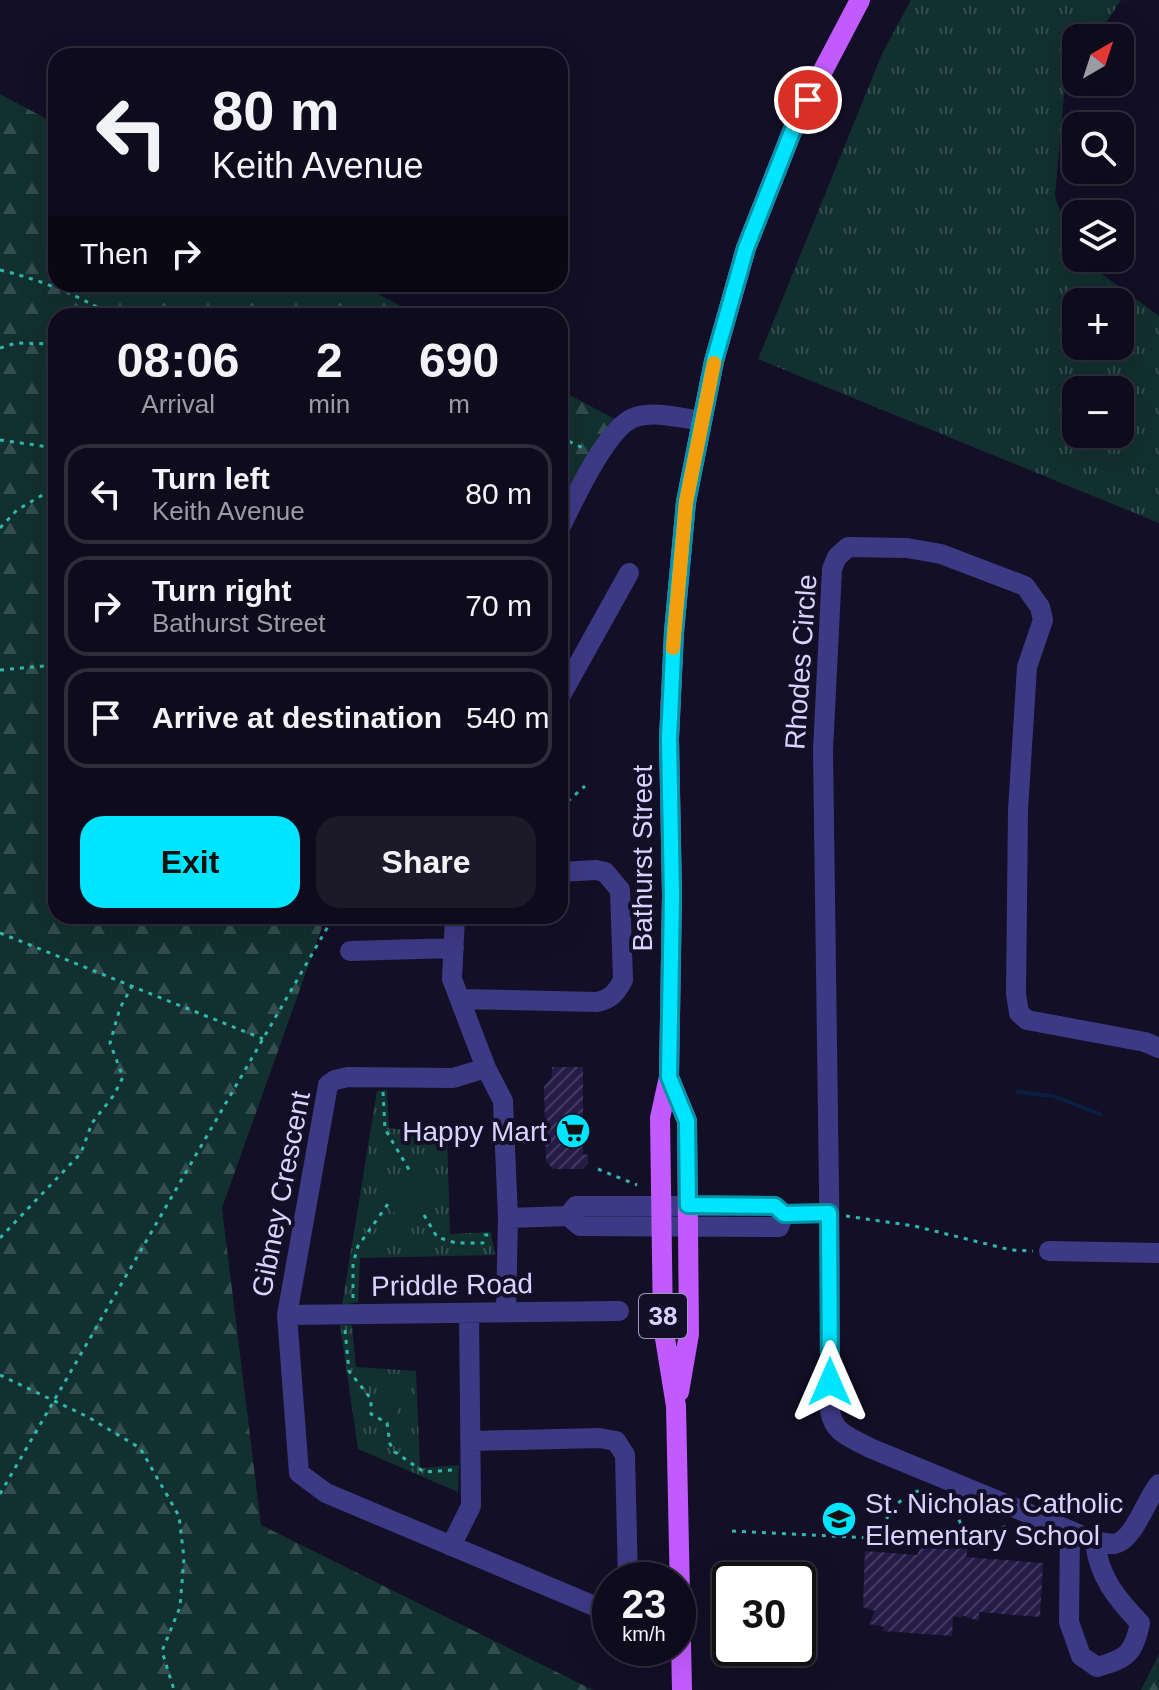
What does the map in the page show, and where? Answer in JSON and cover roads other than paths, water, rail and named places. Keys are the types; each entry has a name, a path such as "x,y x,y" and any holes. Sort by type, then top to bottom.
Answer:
{"main road":[{"name":"Bathurst Street","path":"682,1690 676,1406 663,1326 660,1118 669,1077 672,895 669,739 674,632 686,502 714,361 746,248 795,124 860,0"},
{"name":"Bathurst Street","path":"669,1077 687,1121 689,1334 676,1406"}],"street":[{"path":"568,513 598,457 631,419 654,414 702,421"},
{"name":"Rhodes Circle","path":"837,1215 823,750 832,569 837,557 848,547 907,548 941,554 1025,586 1040,607 1043,620 1027,667 1018,810 1016,994 1019,1013 1027,1020 1145,1042 1159,1048"},
{"path":"568,683 629,573"},
{"path":"460,999 597,1002 607,1000 618,990 623,980 620,890 605,872 568,872"},
{"path":"455,924 452,979 486,1068 503,1101 508,1226 506,1311"},
{"path":"350,951 454,948"},
{"name":"Gibney Crescent","path":"486,1068 453,1078 348,1077 328,1085 287,1315 290,1476 592,1605"},
{"path":"663,1216 688,1205 775,1206 784,1214 837,1215 830,1411 832,1424 845,1435 1070,1531 1095,1541 1114,1544 1128,1537 1159,1484"},
{"path":"508,1226 568,1216 576,1206 663,1216 689,1227 779,1227 784,1214"},
{"path":"1049,1251 1159,1253"},
{"name":"Priddle Road","path":"287,1315 619,1311"},
{"path":"451,1546 471,1506 469,1313"},
{"path":"471,1441 599,1438 616,1441 625,1455 628,1562"},
{"path":"1070,1531 1069,1622 1081,1656 1097,1667 1120,1661 1136,1645 1140,1623 1115,1596 1097,1561 1095,1541"}],"waterway":[{"path":"1018,1092 1053,1096 1100,1114"}],"place":[{"name":"Happy Mart","path":"573,1131"},
{"name":"St. Nicholas Catholic Elementary School","path":"839,1519"}]}
